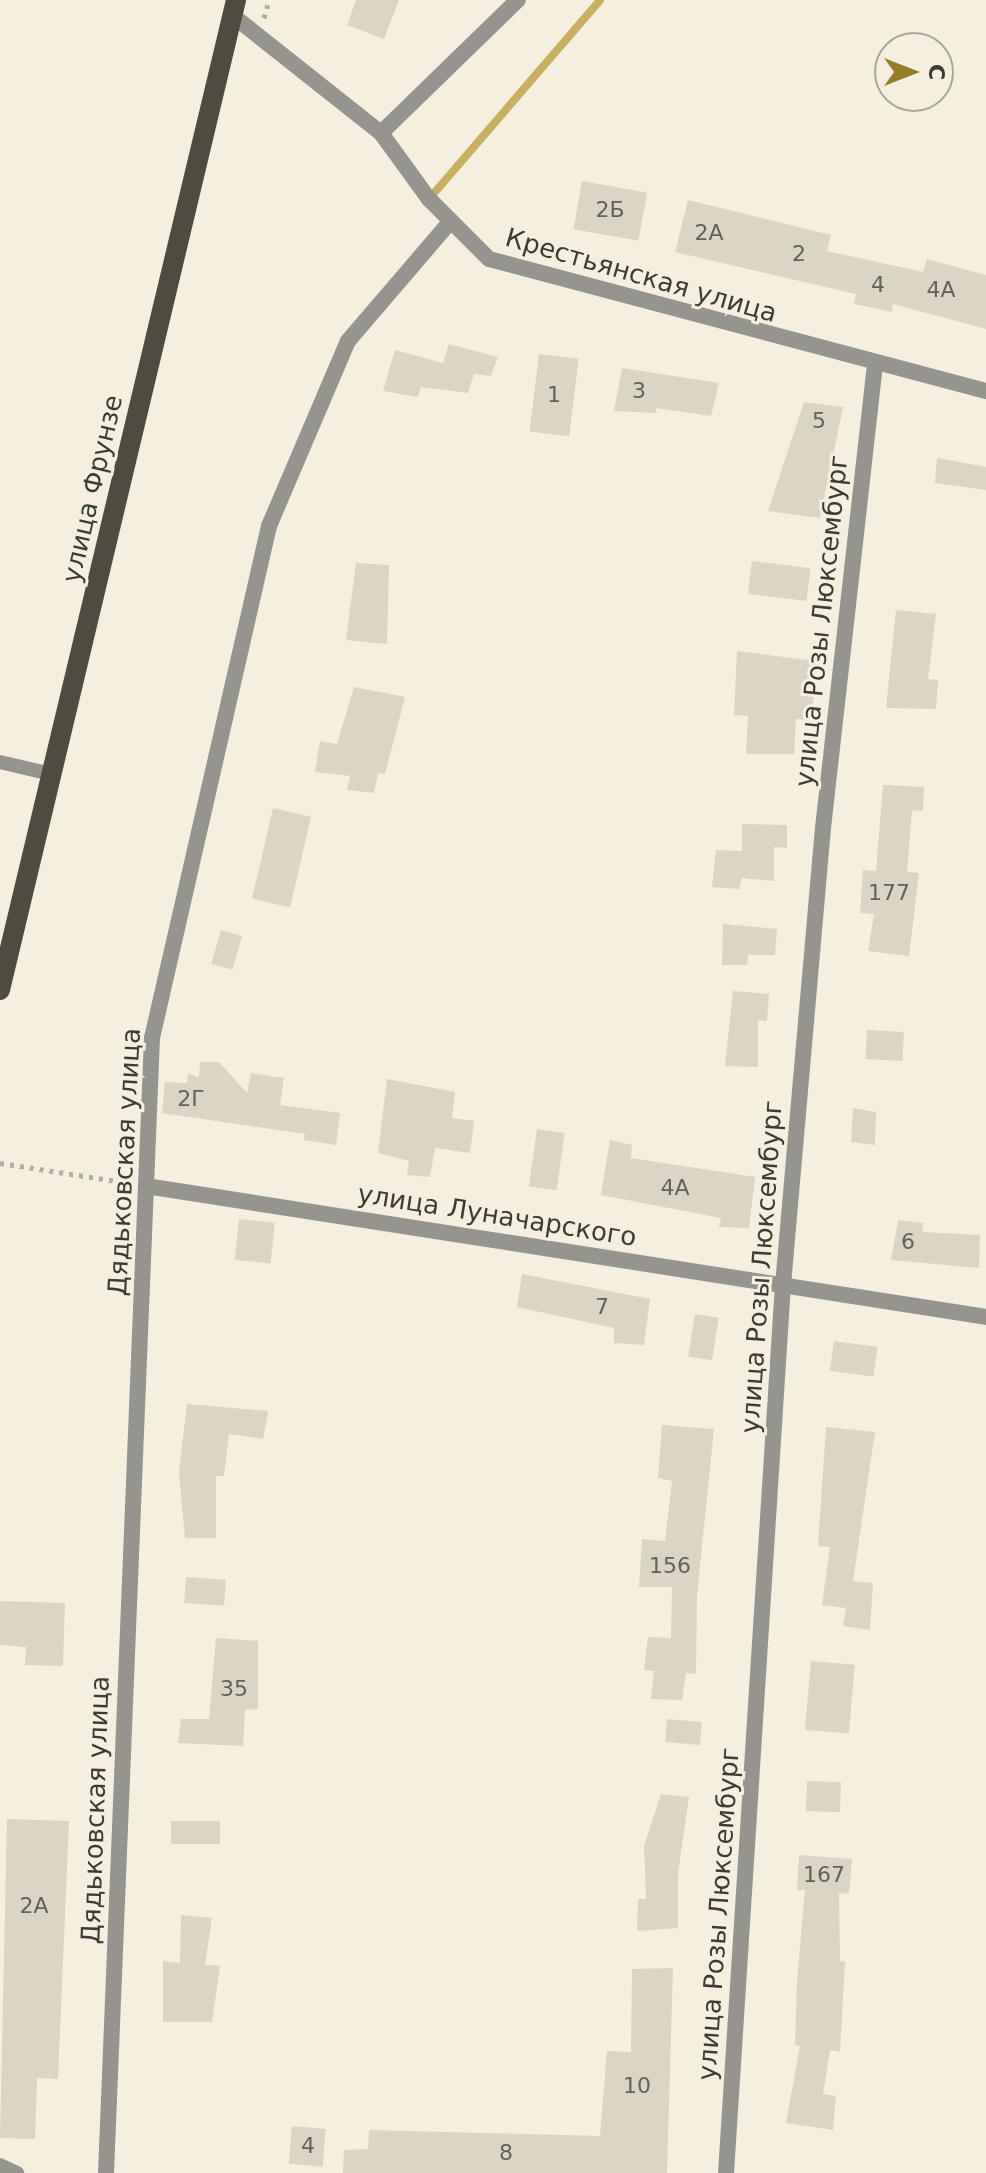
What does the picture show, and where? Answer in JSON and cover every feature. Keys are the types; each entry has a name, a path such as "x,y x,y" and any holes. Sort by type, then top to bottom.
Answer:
{"main road":[{"name":"улица Фрунзе","path":"0,990 234,7"}],"street":[{"path":"381,133 518,0"},
{"name":"Крестьянская улица","path":"234,7 381,133 451,221 489,259 875,366 986,391"},
{"name":"Дядьковская улица","path":"106,2173 152,1038 269,526 348,341 451,221"},
{"name":"улица Розы Люксембург","path":"726,2173 783,1285 823,828 875,366"},
{"name":"улица Луначарского","path":"146,1186 986,1317"}],"lane":[{"path":"0,762 51,774"},
{"path":"0,2165 17,2173"}],"path":[{"path":"0,1163 146,1186"}],"building":[{"path":"356,0 399,0 384,39 347,25"},
{"path":"582,181 647,192 638,241 573,229"},
{"path":"688,200 831,235 827,251 923,272 927,259 986,275 986,329 893,304 892,312 854,304 856,294 675,252"},
{"path":"449,344 498,357 491,376 474,374 468,393 421,387 418,397 383,391 395,350 443,363"},
{"path":"539,354 579,359 569,436 529,431"},
{"path":"622,368 719,383 711,416 656,408 656,413 614,411"},
{"path":"804,402 843,407 820,518 768,511"},
{"path":"937,458 986,467 986,490 935,483"},
{"path":"752,561 811,568 807,601 748,594"},
{"path":"356,563 389,565 387,644 346,640"},
{"path":"896,610 936,614 928,679 938,680 936,709 886,708"},
{"path":"737,651 816,661 812,720 796,719 794,754 746,754 748,716 734,715"},
{"path":"354,687 405,697 385,774 378,773 374,793 347,790 350,776 315,772 320,741 337,744"},
{"path":"883,785 924,787 923,811 912,810 907,872 919,873 909,956 868,951 874,914 860,913 863,870 876,871"},
{"path":"273,808 311,817 290,907 252,899"},
{"path":"742,824 787,825 787,848 774,847 774,881 742,878 739,889 712,887 716,850 742,851"},
{"path":"723,924 777,929 775,955 748,955 747,965 722,965"},
{"path":"221,930 242,936 233,970 211,964"},
{"path":"733,991 769,994 767,1021 758,1020 758,1067 725,1066"},
{"path":"867,1030 904,1032 902,1061 865,1059"},
{"path":"200,1062 219,1062 247,1093 251,1073 284,1078 280,1105 340,1113 336,1145 304,1140 305,1134 162,1113 165,1082 187,1083 188,1073 199,1078"},
{"path":"387,1079 455,1092 452,1118 474,1121 470,1153 435,1148 430,1177 407,1175 409,1161 378,1153"},
{"path":"853,1108 876,1112 875,1145 851,1142"},
{"path":"537,1129 565,1133 557,1190 529,1186"},
{"path":"610,1140 632,1145 631,1158 755,1177 749,1228 719,1227 721,1218 601,1195"},
{"path":"239,1219 275,1223 271,1264 235,1260"},
{"path":"898,1220 923,1223 922,1232 980,1235 979,1268 891,1260"},
{"path":"522,1274 650,1299 644,1345 614,1343 614,1328 517,1307"},
{"path":"695,1314 719,1318 712,1360 688,1356"},
{"path":"834,1341 878,1347 873,1377 830,1371"},
{"path":"187,1404 268,1411 263,1439 229,1434 224,1476 216,1476 216,1538 185,1538 179,1472"},
{"path":"662,1425 714,1429 697,1595 696,1674 686,1673 682,1700 651,1699 654,1671 644,1670 648,1637 671,1638 672,1587 639,1587 642,1539 665,1541 672,1481 658,1478"},
{"path":"826,1427 875,1432 853,1581 873,1583 870,1630 843,1626 846,1608 822,1605 830,1547 818,1546"},
{"path":"186,1577 226,1580 224,1606 184,1603"},
{"path":"0,1601 65,1603 63,1666 25,1665 26,1647 0,1645"},
{"path":"216,1638 258,1641 258,1709 245,1710 243,1746 178,1743 181,1719 209,1719"},
{"path":"811,1661 855,1665 849,1734 805,1730"},
{"path":"667,1719 702,1722 700,1745 665,1742"},
{"path":"807,1781 841,1782 840,1812 806,1811"},
{"path":"661,1794 689,1797 678,1873 678,1928 637,1931 638,1899 646,1899 644,1846"},
{"path":"7,1819 69,1821 58,2079 37,2078 35,2139 0,2138"},
{"path":"171,1821 220,1821 220,1844 171,1844"},
{"path":"799,1855 852,1859 849,1894 839,1893 840,1961 845,1962 840,2052 830,2050 823,2094 836,2096 833,2130 786,2123 800,2046 795,2045 797,1980 805,1890 797,1890"},
{"path":"181,1915 212,1918 205,1965 220,1966 212,2022 163,2022 163,1961 180,1963"},
{"path":"673,1968 667,2173 343,2173 344,2150 368,2149 369,2130 600,2136 607,2051 631,2052 632,1969"},
{"path":"292,2126 326,2129 323,2167 289,2164"}],"waterway":[{"path":"429,199 600,0"}]}
